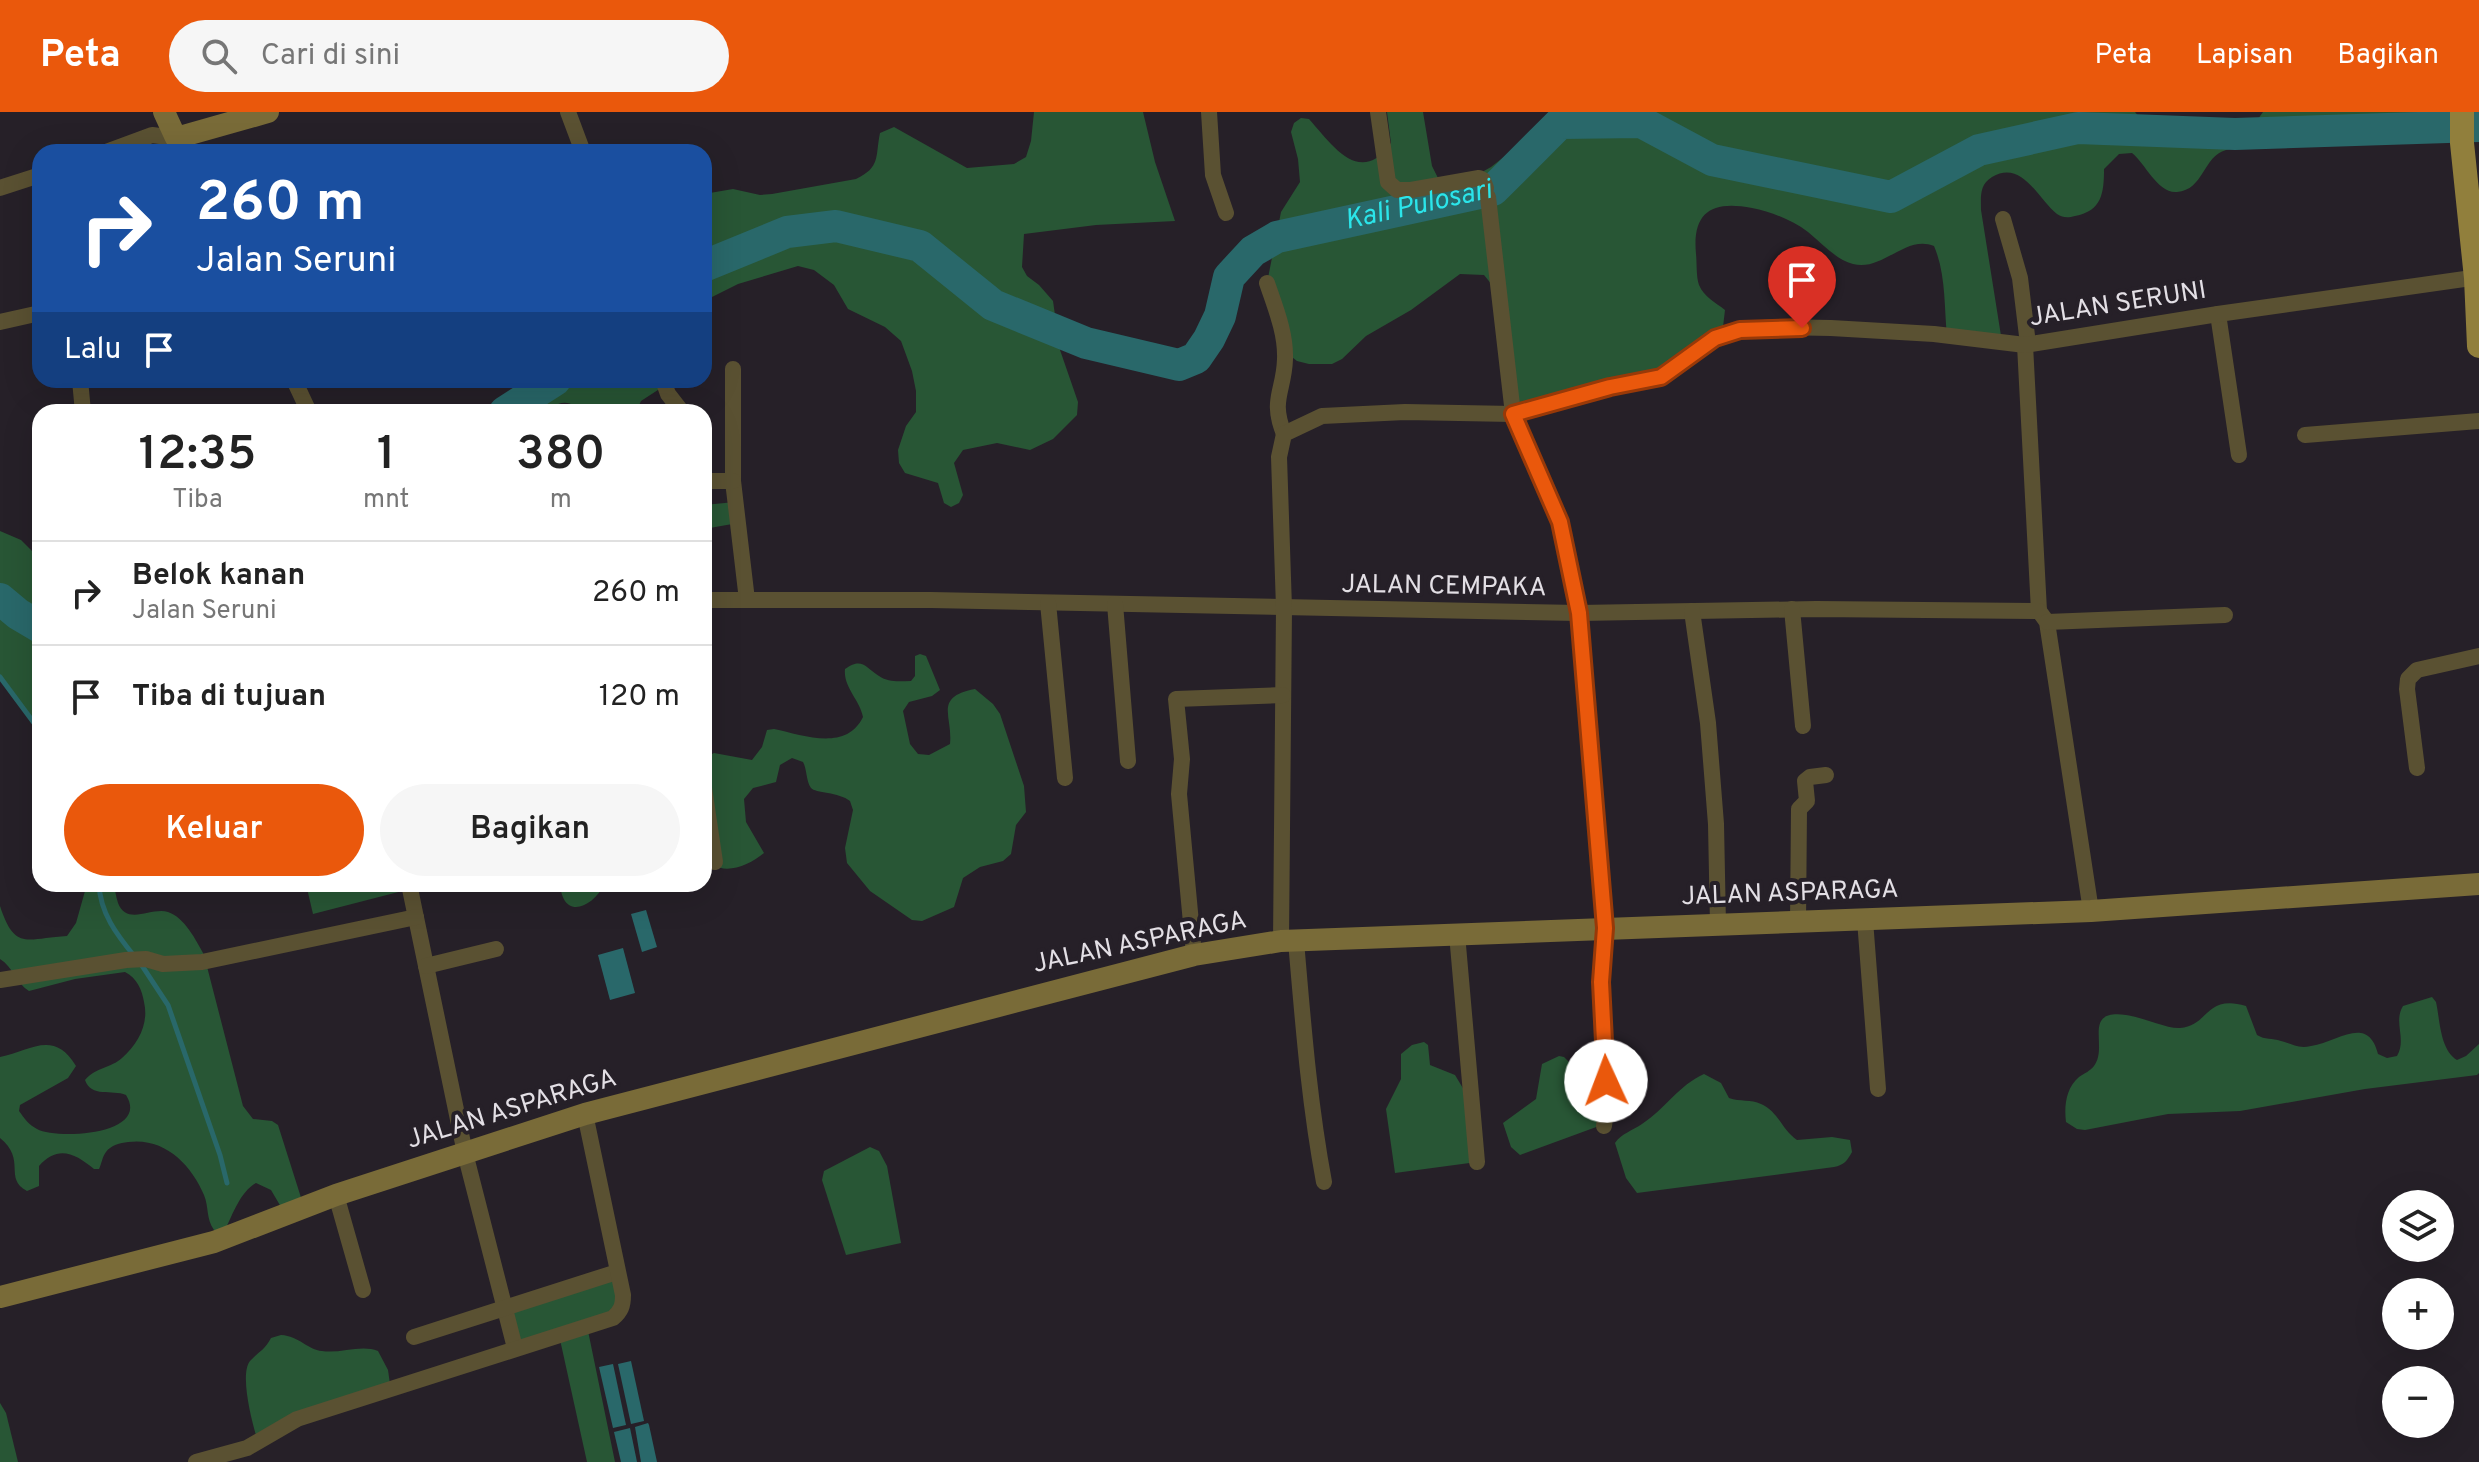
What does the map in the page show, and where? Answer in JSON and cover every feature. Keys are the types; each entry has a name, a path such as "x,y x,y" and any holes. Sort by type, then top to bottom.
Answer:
{"main road":[{"path":"2462,114 2462,143 2478,278 2479,346"}],"street":[{"path":"164,112 179,144"},
{"path":"182,144 268,112"},
{"path":"568,112 580,144"},
{"path":"1209,112 1213,175 1226,213"},
{"path":"1378,112 1388,182 1397,190 1479,178 1483,180 1487,193 1513,414 1560,522 1579,613 1605,928 1601,982 1607,1102 1604,1126"},
{"path":"128,144 152,135 176,144"},
{"path":"0,188 32,178"},
{"path":"2003,219 2020,278 2027,345 2043,616 2091,911"},
{"name":"JALAN SERUNI","path":"1284,434 1322,416 1405,412 1513,414 1610,387 1661,377 1715,338 1740,330 1831,328 1934,334 2027,345 2218,314 2478,278"},
{"path":"1267,283 1278,317 1285,360 1276,410 1284,434 1279,457 1289,941 1314,1131 1324,1182"},
{"path":"2218,314 2239,455"},
{"path":"0,322 32,315"},
{"path":"733,369 733,481 747,600"},
{"path":"2305,435 2479,421"},
{"path":"712,481 733,481"},
{"name":"JALAN CEMPAKA","path":"712,600 1579,613 1792,609 2043,616 2225,615"},
{"path":"1048,603 1065,778"},
{"path":"1115,604 1128,761"},
{"path":"1792,609 1803,726"},
{"path":"1692,611 1708,723 1716,824 1718,925"},
{"path":"2417,768 2408,679 2417,670 2479,656"},
{"path":"1194,955 1179,794 1182,759 1176,699 1283,695"},
{"path":"1798,923 1799,809 1807,801 1805,781 1810,777 1826,775"},
{"path":"712,842 715,862"},
{"name":"JALAN ASPARAGA","path":"0,1297 214,1242 336,1195 585,1114 1194,955 1289,941 2091,911 2479,884"},
{"path":"411,892 465,1153 515,1348"},
{"path":"0,980 126,960 146,959 163,964 202,962 416,917"},
{"path":"1865,920 1878,1089"},
{"path":"1457,934 1477,1162"},
{"path":"426,966 496,949"},
{"path":"196,1462 247,1448 297,1419 613,1318 623,1305 585,1114"},
{"path":"336,1195 363,1290"},
{"path":"414,1337 617,1272"}],"green space":[{"path":"1034,112 1143,112 1155,162 1175,221 1096,225 1024,234 1022,267 1053,301 1060,350 1078,402 1077,415 1053,439 1030,450 997,443 963,450 954,463 963,495 959,503 951,507 944,503 938,483 905,473 899,463 898,450 906,426 916,412 912,371 901,341 885,327 848,309 834,285 814,270 798,266 738,284 712,297 712,193 733,189 760,195 772,194 856,179 873,166 880,133 894,127 967,168 1014,164 1026,157"},
{"path":"1387,112 1423,112 1432,166 1438,178 1468,180 1523,142 1560,123 1617,123 1623,112 2135,112 2144,123 2158,131 2235,134 2258,119 2263,112 2462,112 2461,129 2317,131 2226,150 2212,159 2193,185 2177,192 2158,183 2132,153 2119,154 2104,169 2100,200 2084,214 2070,217 2057,214 2021,177 2003,173 1992,177 1983,188 1981,210 2002,342 1947,336 1943,279 1934,246 1914,245 1874,263 1853,264 1840,259 1808,232 1782,217 1738,206 1716,208 1701,219 1696,240 1699,285 1725,310 1723,327 1715,338 1674,368 1513,414 1497,291 1484,275 1460,274 1411,310 1366,336 1342,359 1332,364 1297,361 1284,351 1267,283 1281,212 1300,182 1291,132 1294,123 1301,118 1309,119 1347,158 1368,162 1380,156 1391,143"},
{"path":"542,388 661,388 640,404 518,404"},
{"path":"735,502 738,523 712,528 712,504"},
{"path":"0,531 21,540 32,551 32,720 0,677 0,609 3,601 0,599"},
{"path":"915,656 926,656 940,690 932,696 909,702 903,711 910,744 918,754 929,755 950,744 949,703 962,693 975,689 1000,714 1024,786 1026,812 1016,825 1011,854 1003,861 980,867 963,878 954,907 922,921 912,920 870,891 847,863 845,848 853,810 850,801 811,788 803,762 792,758 780,765 776,782 753,788 744,799 746,822 764,853 749,863 731,868 712,864 712,754 752,760 762,747 767,730 823,738 846,734 863,717 847,682 845,669 860,664 887,680 911,681 915,676"},
{"path":"85,892 116,892 118,903 127,913 168,912 184,924 204,955 243,1106 253,1119 272,1121 278,1125 304,1207 281,1207 271,1190 256,1183 241,1198 225,1230 214,1230 204,1195 184,1163 164,1148 141,1142 122,1143 110,1148 99,1169 74,1156 53,1155 39,1166 39,1186 27,1191 20,1186 16,1180 12,1154 0,1138 0,1057 31,1047 50,1045 68,1055 76,1066 68,1078 20,1105 19,1111 37,1129 63,1134 98,1131 125,1119 130,1108 126,1095 97,1091 85,1080 122,1058 138,1039 144,1025 145,1010 136,981 125,972 75,979 29,991 0,959 0,906 11,930 24,939 67,936 76,923"},
{"path":"308,892 398,892 313,914"},
{"path":"561,892 600,892 578,907 566,903"},
{"path":"2432,997 2436,1002 2444,1042 2451,1055 2457,1060 2479,1044 2477,1075 2365,1089 2240,1111 2168,1114 2085,1130 2066,1122 2069,1092 2075,1081 2094,1066 2098,1058 2100,1023 2112,1015 2132,1016 2180,1028 2197,1022 2215,1007 2233,1003 2246,1006 2257,1035 2263,1038 2306,1047 2360,1033 2367,1035 2378,1054 2387,1058 2397,1056 2400,1050 2399,1018 2403,1006"},
{"path":"1424,1042 1428,1045 1430,1065 1455,1075 1467,1095 1477,1162 1395,1173 1386,1109 1401,1079 1401,1054 1412,1045"},
{"path":"1559,1056 1564,1057 1586,1079 1606,1081 1599,1126 1520,1155 1511,1147 1503,1123 1536,1099 1542,1064"},
{"path":"1704,1074 1721,1083 1729,1098 1767,1107 1797,1140 1832,1137 1850,1140 1852,1152 1845,1162 1834,1167 1637,1193 1626,1178 1615,1143 1650,1118 1687,1084"},
{"path":"870,1147 879,1151 887,1166 901,1243 846,1255 822,1180 824,1171"},
{"path":"617,1272 623,1305 587,1326 615,1462 587,1462 559,1335 515,1348 505,1308"},
{"path":"281,1335 322,1351 365,1348 378,1351 388,1370 391,1391 258,1442 248,1401 247,1368 271,1338"},
{"path":"0,1403 6,1413 18,1462 0,1462"}],"water":[{"path":"646,910 657,947 642,952 631,914"},
{"path":"623,948 635,993 610,1000 598,955"},
{"path":"631,1361 644,1421 631,1424 618,1364"},
{"path":"613,1364 626,1425 613,1428 599,1367"},
{"path":"648,1423 657,1462 641,1462 635,1427"},
{"path":"630,1428 637,1462 621,1462 614,1432"}],"waterway":[{"name":"Kali Pulosari","path":"712,263 787,232 836,226 920,246 993,305 1086,343 1179,365 1196,358 1209,339 1220,316 1229,277 1253,251 1277,237 1493,190 1560,123 1641,122 1712,160 1891,197 1979,150 2078,128 2235,134 2479,126"},
{"name":"Kali Pulosari","path":"518,404 542,388"},
{"name":"Kali Pulosari","path":"0,599 32,622"},
{"path":"0,677 32,720"},
{"path":"100,892 106,914 135,957"},
{"path":"141,964 168,1005 227,1183"}],"route":[{"path":"1606,1081 1601,982 1605,928 1579,613 1560,522 1513,414 1610,387 1661,377 1715,338 1740,330 1802,328"}]}
